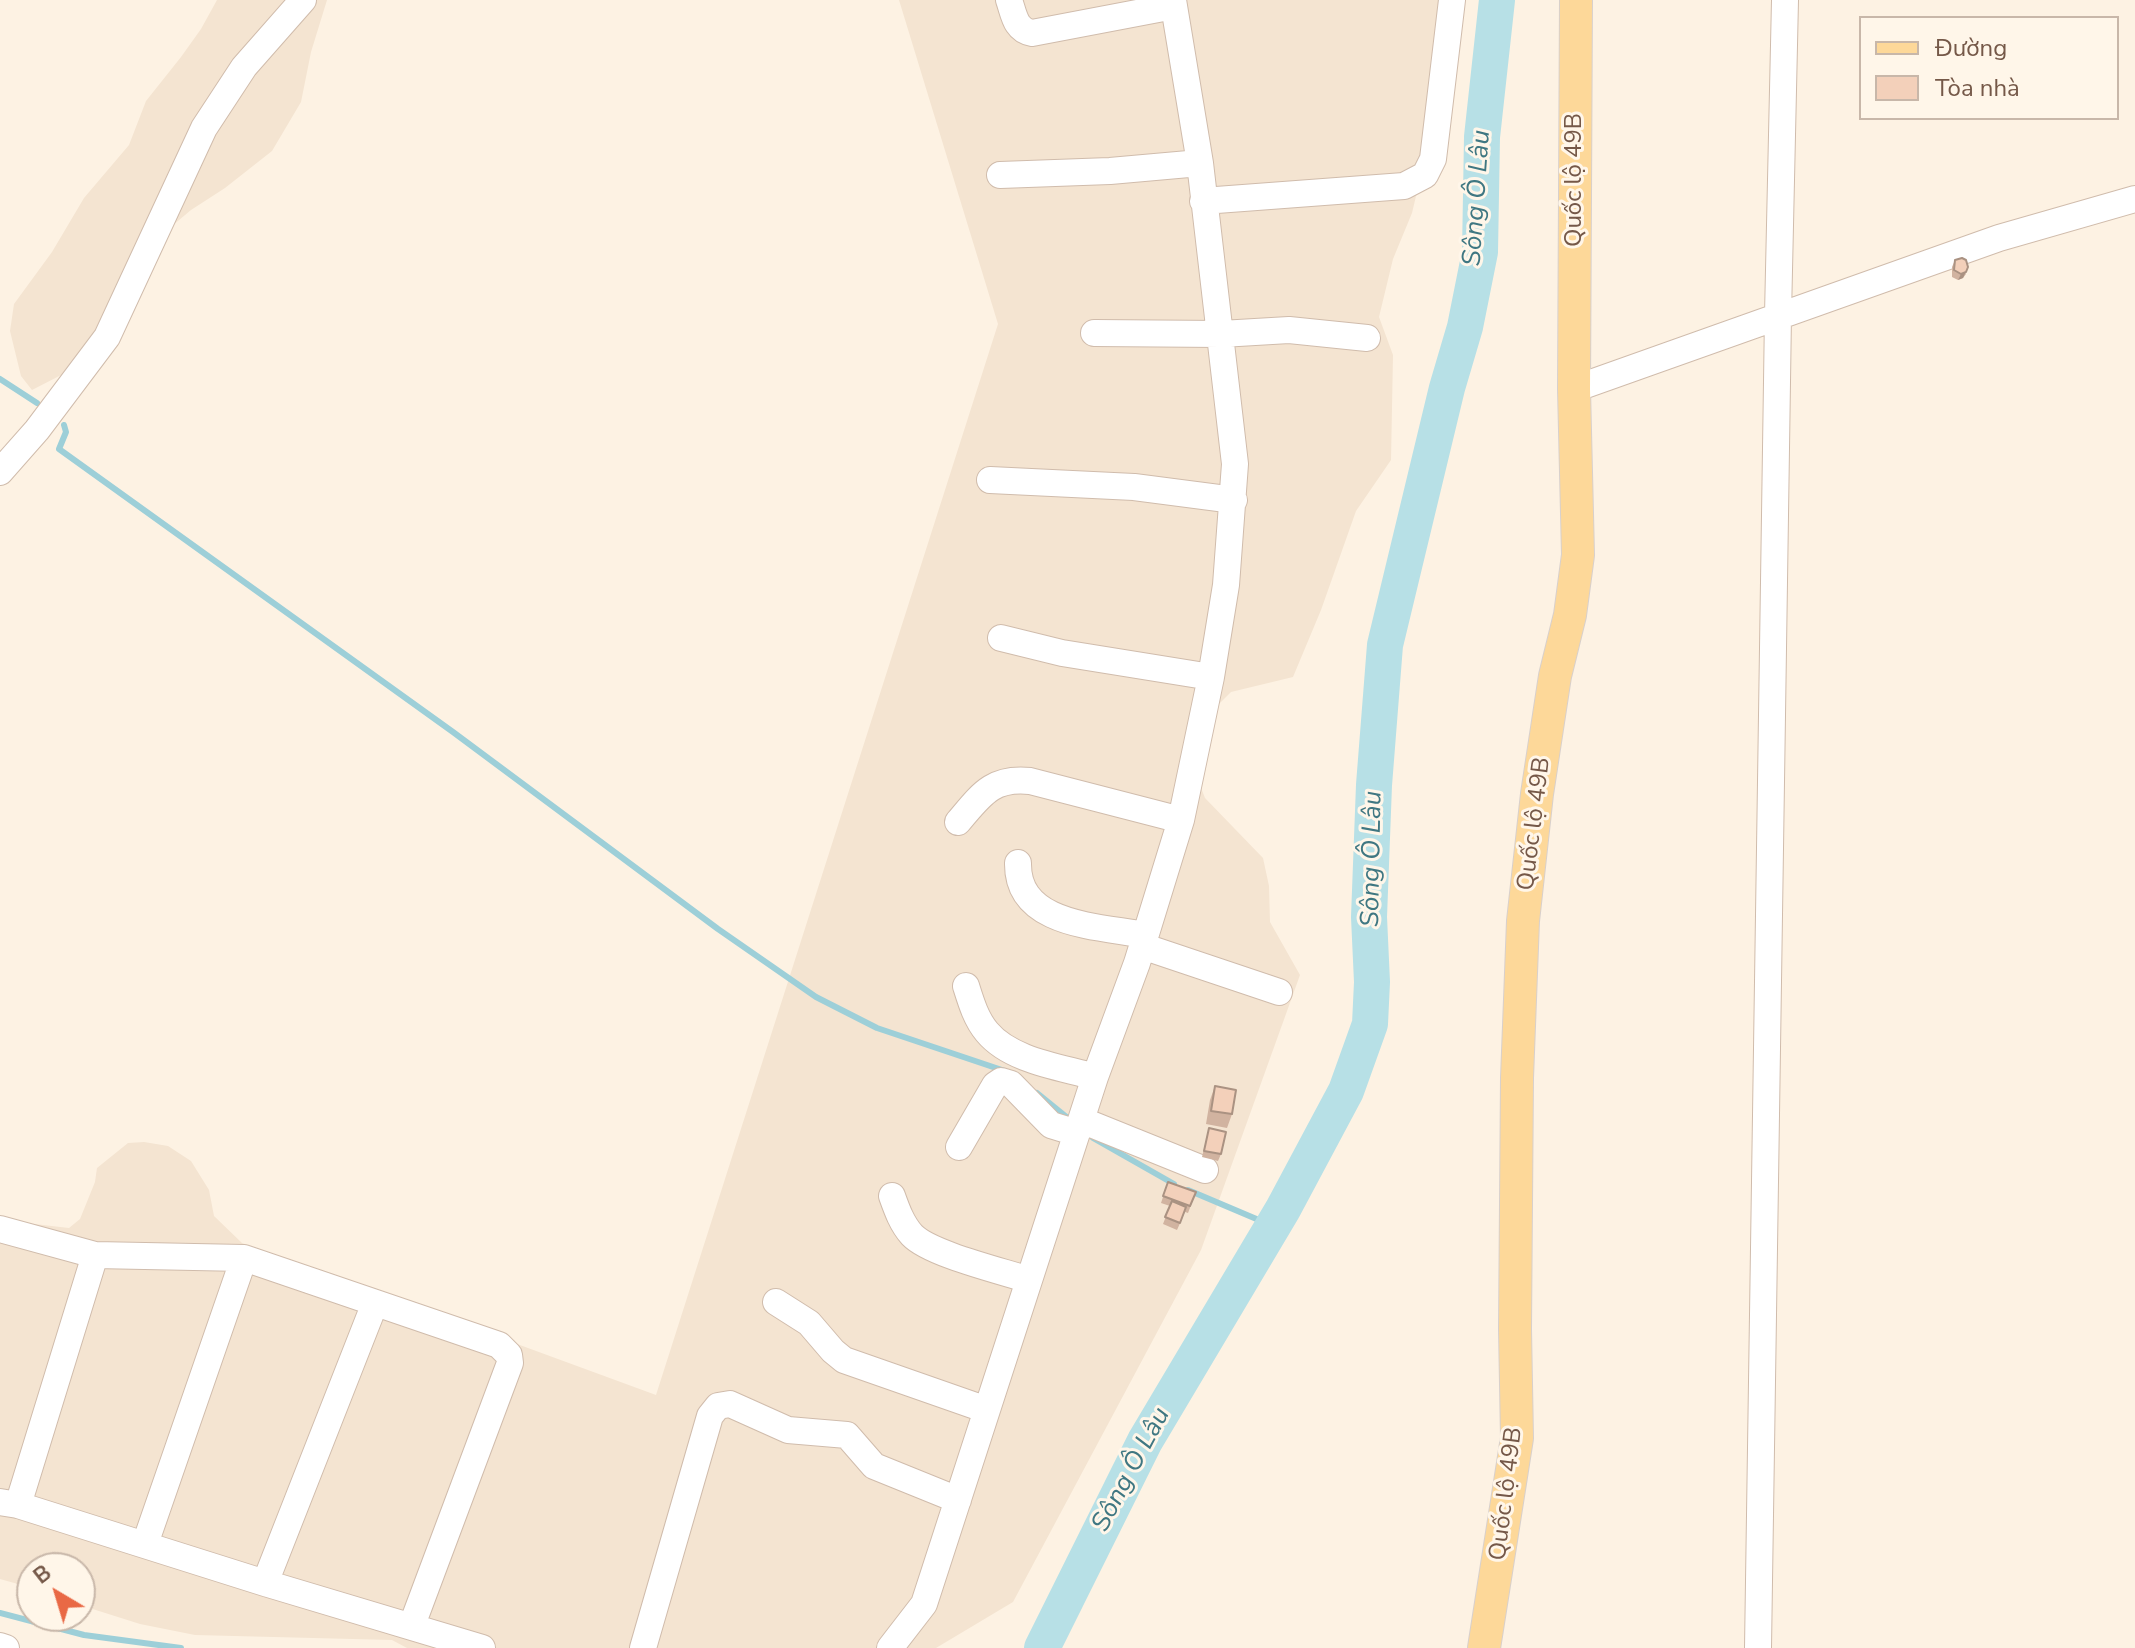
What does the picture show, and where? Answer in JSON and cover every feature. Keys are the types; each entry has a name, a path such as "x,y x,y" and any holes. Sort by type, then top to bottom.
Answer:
{"main road":[{"name":"Quốc lộ 49B","path":"1484,1648 1517,1438 1517,1078 1523,921 1537,794 1578,555 1574,389 1576,0"}],"street":[{"path":"0,472 37,430 107,337 204,128 244,67 303,0"},
{"path":"890,1648 924,1604 1181,820 1211,677 1226,585 1234,500 1235,464 1221,334 1200,163 1174,3 1032,33 1018,25 1009,0"},
{"path":"1203,201 1404,186 1417,182 1425,175 1433,159 1452,0"},
{"path":"1758,1648 1785,0"},
{"path":"1000,175 1110,171 1200,163"},
{"path":"1574,389 1999,238 2135,199"},
{"path":"1094,333 1221,334 1289,330 1367,338"},
{"path":"990,480 1134,487 1234,500"},
{"path":"1001,638 1062,653 1211,677"},
{"path":"958,822 992,786 1017,779 1181,820"},
{"path":"1018,863 1022,891 1043,912 1144,940 1279,992"},
{"path":"966,986 986,1031 1000,1044 1021,1055 1095,1077"},
{"path":"959,1147 995,1085 1001,1081 1011,1084 1051,1125 1079,1127 1205,1170"},
{"path":"892,1196 902,1222 914,1237 930,1247 1029,1280"},
{"path":"0,1229 95,1255 244,1258 499,1345 509,1355 510,1363 412,1625"},
{"path":"95,1255 9,1503 482,1648"},
{"path":"145,1544 244,1258"},
{"path":"776,1302 809,1323 838,1356 987,1410"},
{"path":"265,1583 375,1303"},
{"path":"643,1648 710,1416 718,1406 730,1404 788,1430 847,1435 874,1466 958,1500"},
{"path":"0,1646 6,1648"}],"shaded area":[{"path":"217,0 327,0 311,52 301,102 272,151 160,236 109,325 67,372 32,390 21,376 10,331 14,304 52,252 84,198 129,145 146,101 201,29"},
{"path":"899,0 1452,0 1426,154 1412,213 1393,259 1379,317 1393,355 1391,460 1356,511 1321,610 1293,677 1231,692 1210,713 1192,765 1205,798 1263,858 1269,886 1270,922 1300,975 1201,1250 1013,1602 936,1648 407,1648 392,1640 195,1635 140,1624 96,1610 96,1552 16,1552 16,1584 0,1579 0,1220 69,1228 80,1219 95,1182 97,1168 128,1143 168,1146 191,1161 209,1190 214,1216 242,1243 656,1395 998,324"}],"building":[{"path":"1962,258 1968,267 1961,274 1954,270 1955,260"},
{"path":"1215,1086 1236,1090 1232,1114 1211,1111"},
{"path":"1209,1128 1226,1132 1221,1154 1204,1151"},
{"path":"1168,1182 1196,1192 1190,1206 1163,1196"},
{"path":"1172,1201 1186,1207 1180,1223 1165,1217"}],"waterway":[{"name":"Sông Ô Lâu","path":"1042,1648 1145,1441 1283,1209 1346,1091 1370,1024 1369,917 1374,785 1385,645 1447,388 1465,327 1480,252 1482,137 1497,0"},
{"path":"0,379 37,403"},
{"path":"64,425 66,432 59,449 816,997 877,1028 1005,1071"},
{"path":"1037,1093 1069,1119"},
{"path":"1093,1138 1174,1184"},
{"path":"1188,1190 1273,1226"},
{"path":"0,1613 84,1635 181,1648"}]}
